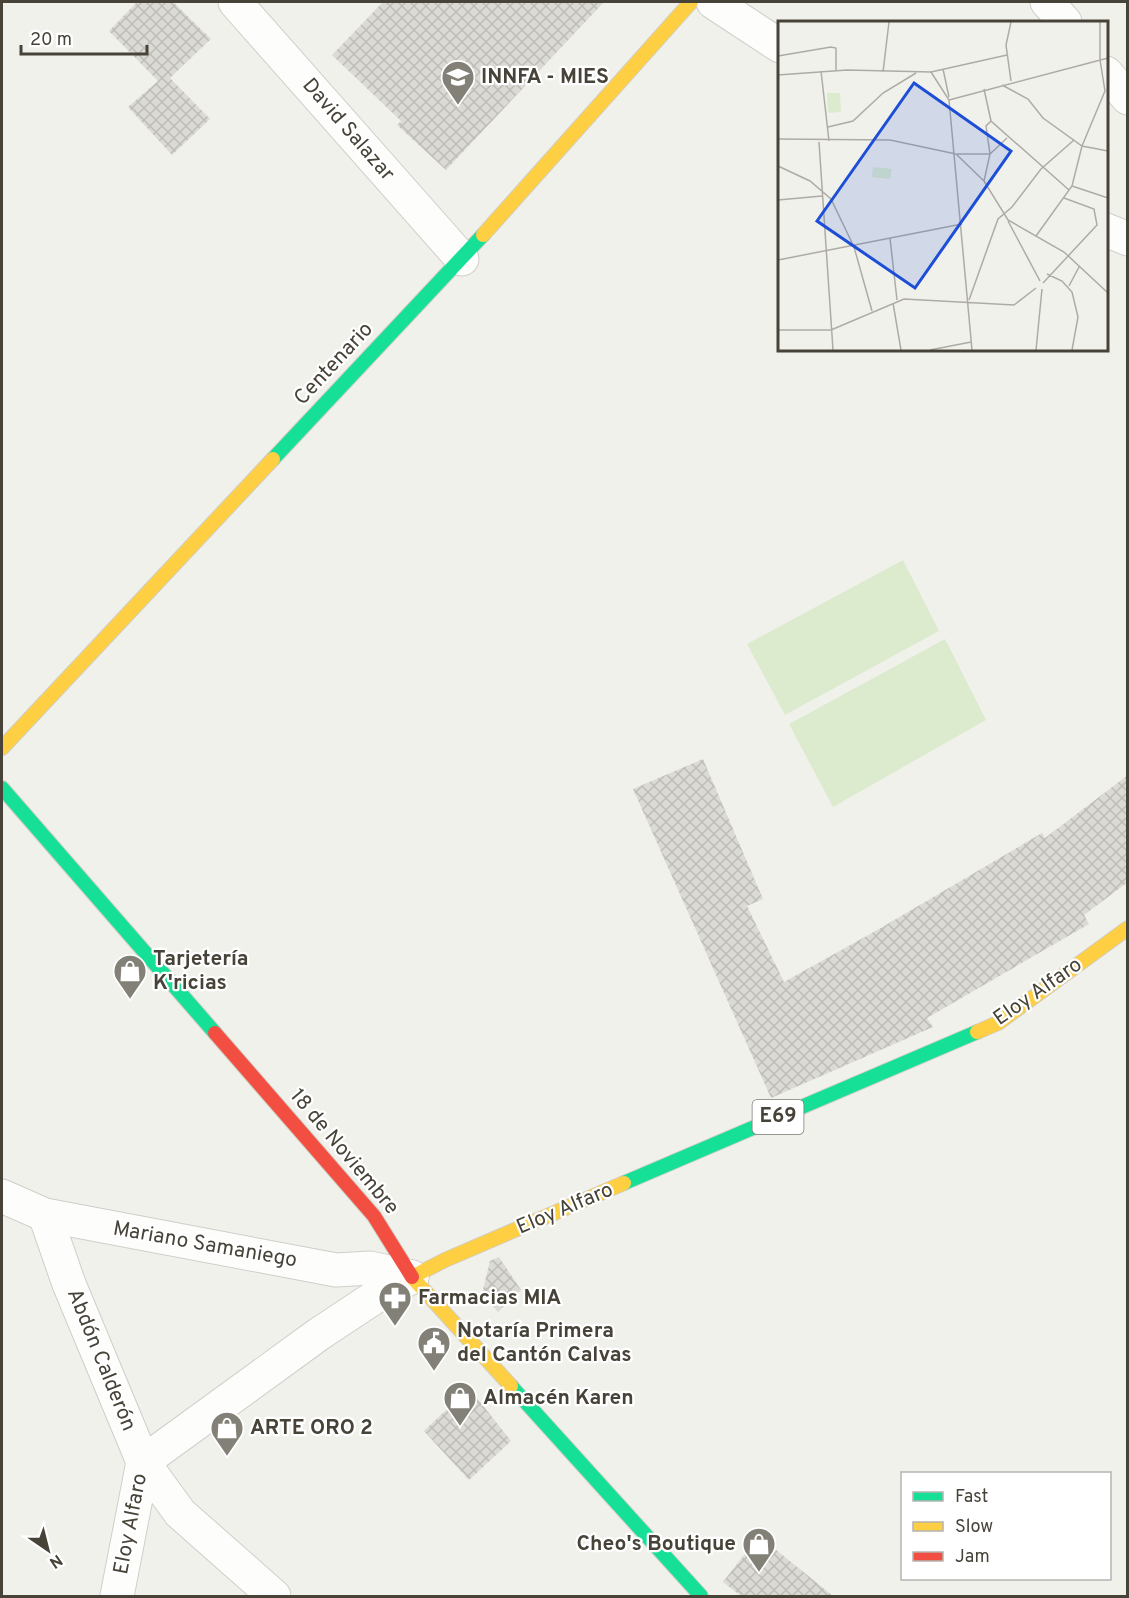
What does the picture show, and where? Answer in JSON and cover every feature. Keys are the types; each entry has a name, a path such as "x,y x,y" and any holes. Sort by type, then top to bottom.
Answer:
{"main road":[{"name":"Centenario","path":"2,748 462,259 691,2"},
{"name":"18 de Noviembre","path":"2,788 374,1216 412,1277 701,1596"},
{"name":"Eloy Alfaro","path":"412,1277 446,1260 998,1023 1128,928"}],"street":[{"name":"David Salazar","path":"235,2 462,259"},
{"path":"713,2 778,45"},
{"path":"1047,2 1064,21"},
{"path":"1108,74 1128,98"},
{"path":"1108,230 1128,239"},
{"name":"Mariano Samaniego","path":"2,1196 45,1215 336,1270 370,1268 412,1277"},
{"name":"Abdón Calderón","path":"45,1215 69,1284 143,1462 180,1513 274,1596"},
{"path":"309,1264 329,1285 332,1297 329,1314 319,1334"},
{"name":"Eloy Alfaro","path":"117,1596 143,1462 319,1334 381,1293 412,1277"}],"green space":[{"path":"903,560 939,631 785,715 747,644"},
{"path":"945,639 986,720 833,807 789,724"}],"building":[{"path":"137,2 173,2 211,39 170,78 210,119 172,155 128,107 158,81 109,31"},
{"name":"INNFA - MIES","path":"383,2 604,2 446,170 397,125 401,121 332,55"},
{"path":"703,759 763,899 747,906 784,982 1042,833 1045,838 1128,775 1128,882 1084,915 1089,924 927,1018 933,1027 771,1098 633,789"},
{"path":"499,1257 521,1290 498,1312 482,1294 490,1261"},
{"name":"Almacén Karen","path":"469,1388 511,1441 469,1480 424,1431"},
{"name":"Cheo's Boutique","path":"759,1536 833,1596 741,1596 723,1582"}],"traffic: fast":[{"path":"273,459 483,235"},
{"path":"2,788 215,1033"},
{"path":"624,1183 977,1032"},
{"path":"511,1386 701,1596"}],"traffic: slow":[{"path":"483,235 691,2"},
{"path":"2,748 273,459"},
{"path":"977,1032 998,1023 1128,928"},
{"path":"511,1386 412,1277 445,1260 624,1183"}],"traffic: jam":[{"path":"215,1033 374,1216 412,1277"}],"place":[{"name":"INNFA - MIES","path":"458,106"},
{"name":"Tarjetería K'ricias","path":"130,1000"},
{"name":"Farmacias MIA","path":"395,1327"},
{"name":"Notaría Primera del Cantón Calvas","path":"434,1372"},
{"name":"Almacén Karen","path":"460,1427"},
{"name":"ARTE ORO 2","path":"227,1457"},
{"name":"Cheo's Boutique","path":"759,1573"}]}
